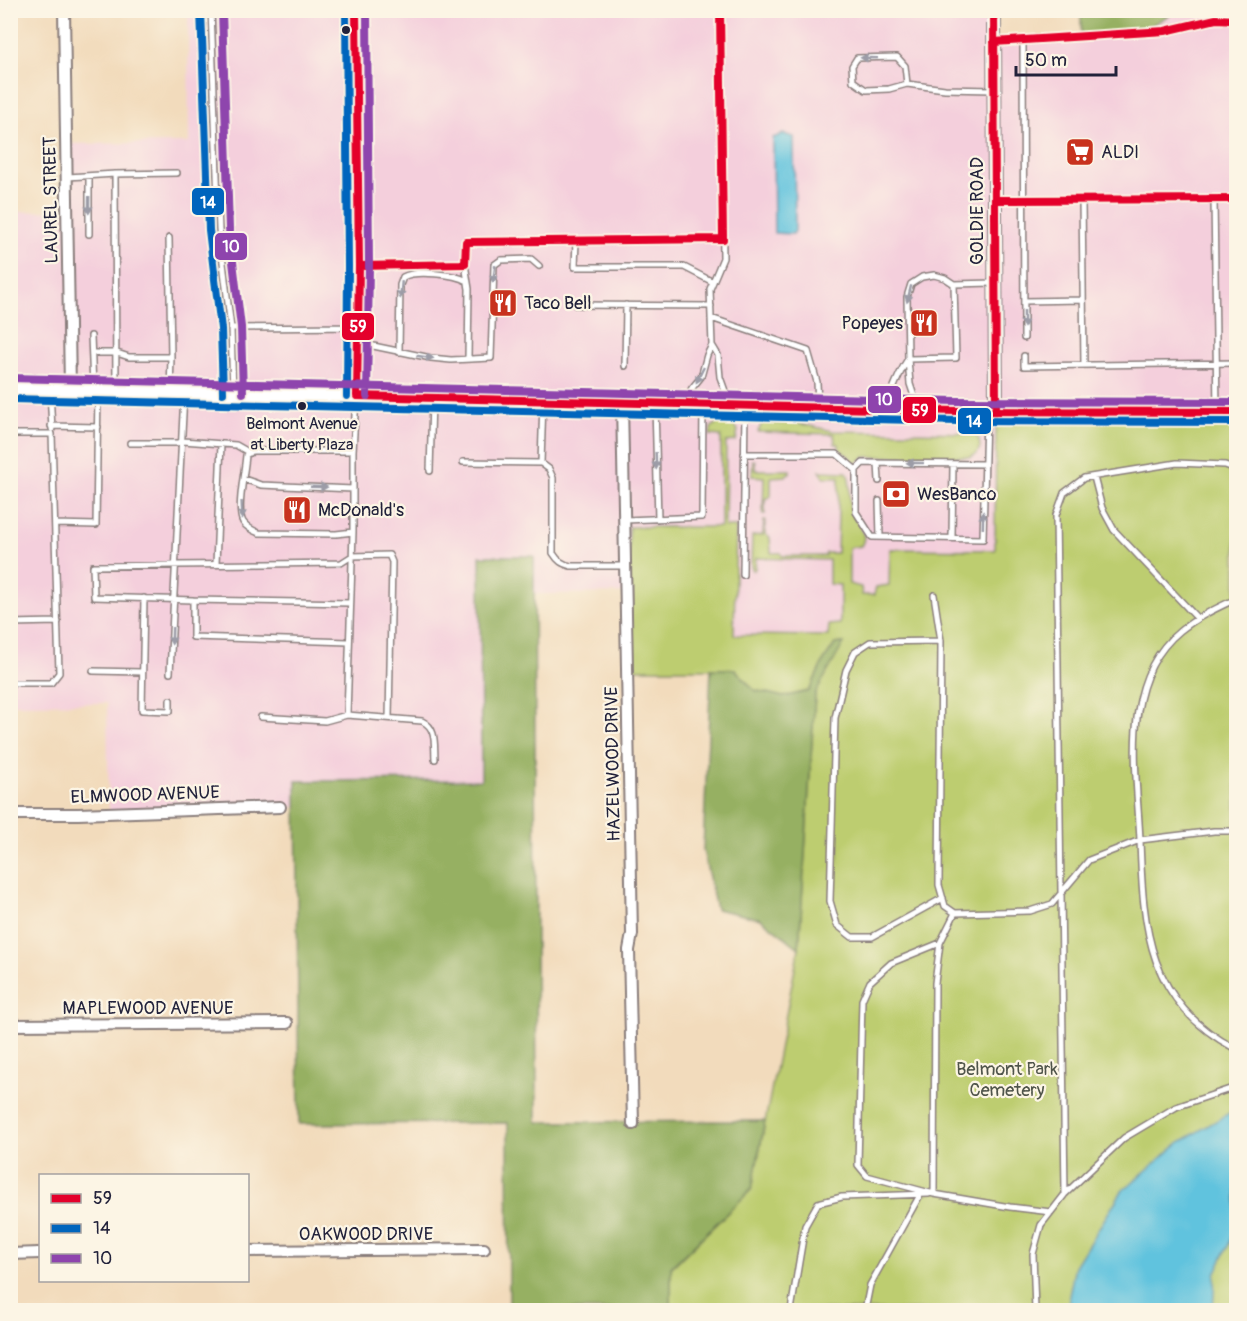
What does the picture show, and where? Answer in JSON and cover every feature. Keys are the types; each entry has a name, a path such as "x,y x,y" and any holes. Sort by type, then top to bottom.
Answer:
{"main road":[{"path":"10,388 918,410 1236,412"}],"street":[{"name":"LAUREL STREET","path":"64,10 70,389"},
{"name":"GOLDIE ROAD","path":"991,411 995,282 994,10"},
{"name":"HAZELWOOD DRIVE","path":"622,402 632,934 629,950 633,1124"},
{"name":"ELMWOOD AVENUE","path":"10,814 280,807"},
{"name":"MAPLEWOOD AVENUE","path":"10,1025 286,1023"},
{"name":"OAKWOOD DRIVE","path":"249,1251 484,1249"},
{"path":"10,1254 39,1253"}],"lane":[{"path":"211,10 219,230 231,328 232,393"},
{"path":"347,715 353,532 353,451 359,343 356,10"},
{"path":"683,404 701,377 712,345 710,290 723,258 720,10"},
{"path":"994,42 1165,31 1216,19 1236,20"},
{"path":"1023,41 1024,338"},
{"path":"907,84 905,66 897,57 857,58 852,66 853,81 866,90 889,90 907,84 994,90"},
{"path":"68,177 177,172"},
{"path":"115,174 116,390"},
{"path":"89,176 89,234"},
{"path":"1214,199 1217,412"},
{"path":"995,200 1236,199"},
{"path":"1082,200 1084,365"},
{"path":"169,238 171,357 183,441 170,673"},
{"path":"468,359 469,289 465,264 466,242 723,239"},
{"path":"576,241 575,267 684,267 694,270 713,282"},
{"path":"359,343 431,358 491,358 494,265 501,260 531,259 539,266"},
{"path":"359,266 465,264"},
{"path":"399,352 400,285 403,277 410,274 448,275 467,281"},
{"path":"918,410 910,384 908,359 907,297 911,284 922,277 934,275 954,284 995,282"},
{"path":"908,359 956,358 954,284"},
{"path":"1024,301 1083,300"},
{"path":"576,305 711,306"},
{"path":"625,366 626,305"},
{"path":"711,318 808,351 817,382 818,407"},
{"path":"231,328 359,327"},
{"path":"55,524 96,525 98,427 91,336"},
{"path":"712,345 718,355 720,377 738,405 744,454 743,575"},
{"path":"92,353 117,353 129,357 171,357"},
{"path":"1024,356 1024,366 1236,363"},
{"path":"884,409 897,384 899,373 908,359"},
{"path":"10,683 51,683 59,673 50,389"},
{"path":"430,471 432,399"},
{"path":"541,464 543,401"},
{"path":"655,403 658,519"},
{"path":"625,520 702,517 703,404"},
{"path":"984,464 863,463 856,470 856,512 872,537 983,538 984,464 991,411"},
{"path":"51,426 98,427"},
{"path":"10,434 52,434"},
{"path":"130,443 183,441 236,445 250,453 353,451"},
{"path":"216,564 220,444"},
{"path":"250,453 246,455 241,509 243,522 250,529 259,533 336,534 353,532"},
{"path":"744,454 837,454 856,470"},
{"path":"463,462 541,464 549,469 553,478 553,553 557,560 571,566 626,566"},
{"path":"878,463 879,481"},
{"path":"1065,1194 1056,515 1064,493 1084,478 1177,463 1225,465 1236,470"},
{"path":"952,538 953,464"},
{"path":"1094,477 1102,508 1114,530 1197,618"},
{"path":"244,479 261,485 353,489"},
{"path":"879,501 880,537"},
{"path":"350,603 94,597 93,566 341,563 352,556 389,555 392,562 389,718"},
{"path":"934,595 941,641 939,885 945,906 956,913 1030,912 1052,904 1089,860 1140,840 1214,831 1236,831"},
{"path":"144,598 142,710 170,711 170,700"},
{"path":"1236,599 1197,618 1179,631 1154,662 1139,704 1134,744 1146,916 1156,965 1184,1009 1209,1033 1236,1049"},
{"path":"193,600 193,637 349,642"},
{"path":"10,623 58,622"},
{"path":"941,641 870,642 855,652 846,670 835,718 830,901 837,925 852,937 872,937 943,898"},
{"path":"93,671 142,672"},
{"path":"261,717 325,721 347,715 422,721 429,724 433,730 435,759"},
{"path":"933,1194 935,983 940,943 956,913"},
{"path":"940,943 891,963 870,982 862,1000 858,1165 867,1176 933,1194 1051,1212"},
{"path":"1035,1311 1033,1254 1041,1225 1065,1194 1124,1138 1176,1107 1236,1087"},
{"path":"791,1311 805,1226 818,1203 842,1197 933,1194"},
{"path":"865,1311 870,1285 920,1195"}],"shaded area":[{"path":"994,10 994,42 1081,37 1176,11 1236,11 1236,412 995,550 894,549 894,603 844,643 829,669 628,669 626,593 534,594 533,556 480,556 481,780 297,781 297,807 109,813 107,703 11,704 10,212 68,211 67,144 189,143 188,11"}],"green space":[{"path":"1081,11 1176,11 1139,33 1081,37"},
{"name":"Belmont Park Cemetery","path":"996,411 1236,412 1236,1310 671,1310 671,1268 752,1189 799,948 815,694 843,643 835,644 809,691 783,697 754,690 735,669 628,669 629,527 721,527 721,436 710,435 711,428 718,422 731,422 738,430 736,441 726,442 725,527 736,527 734,635 828,636 829,625 840,624 840,585 829,584 829,560 756,558 753,571 751,566 752,536 763,535 765,520 765,534 770,538 771,553 781,553 782,556 825,556 826,553 837,553 839,477 824,477 820,471 847,472 850,481 851,511 864,537 861,546 849,548 849,584 861,587 862,595 874,595 876,587 889,585 890,549 995,550"},
{"path":"762,423 797,423 833,431 972,433 979,439 980,447 977,454 970,457 864,457 855,464 839,449 839,444 835,444 834,434 758,432"},
{"path":"753,460 755,470 790,470 786,476 771,477 771,496 765,499 765,514 763,514 764,477 752,476"},
{"path":"480,556 534,556 537,1122 765,1121 752,1189 671,1267 671,1310 509,1310 508,1123 299,1124 296,781 481,780"},
{"path":"844,643 815,694 799,948 761,919 716,909 703,850 711,669 735,669 754,690 783,697 809,691 835,644"}],"water":[{"path":"783,134 794,137 795,231 793,234 774,233 773,138"},
{"path":"1236,1109 1236,1229 1215,1274 1213,1310 1069,1310 1069,1296 1075,1266 1122,1191 1180,1142"}],"transit line":[{"name":"14","path":"201,10 209,230 221,329 223,393"},
{"name":"10","path":"222,10 229,229 241,327 243,393"},
{"name":"14","path":"346,10 347,396"},
{"name":"59","path":"356,10 359,266 357,396 957,411 1236,412"},
{"name":"10","path":"367,10 369,266 367,396"},
{"name":"59","path":"359,266 465,264 466,242 723,239 720,10"},
{"name":"59","path":"994,10 996,411"},
{"name":"59","path":"994,42 1165,31 1216,19 1236,20"},
{"name":"59","path":"995,200 1236,199"},
{"name":"10","path":"10,378 957,401 1236,402"},
{"name":"14","path":"10,399 957,421 1236,422"}],"place":[{"name":"ALDI","path":"1080,152"},
{"name":"Taco Bell","path":"503,303"},
{"name":"Popeyes","path":"924,323"},
{"name":"Belmont Avenue at Liberty Plaza","path":"302,406"},
{"name":"WesBanco","path":"896,494"},
{"name":"McDonald's","path":"297,510"}]}
